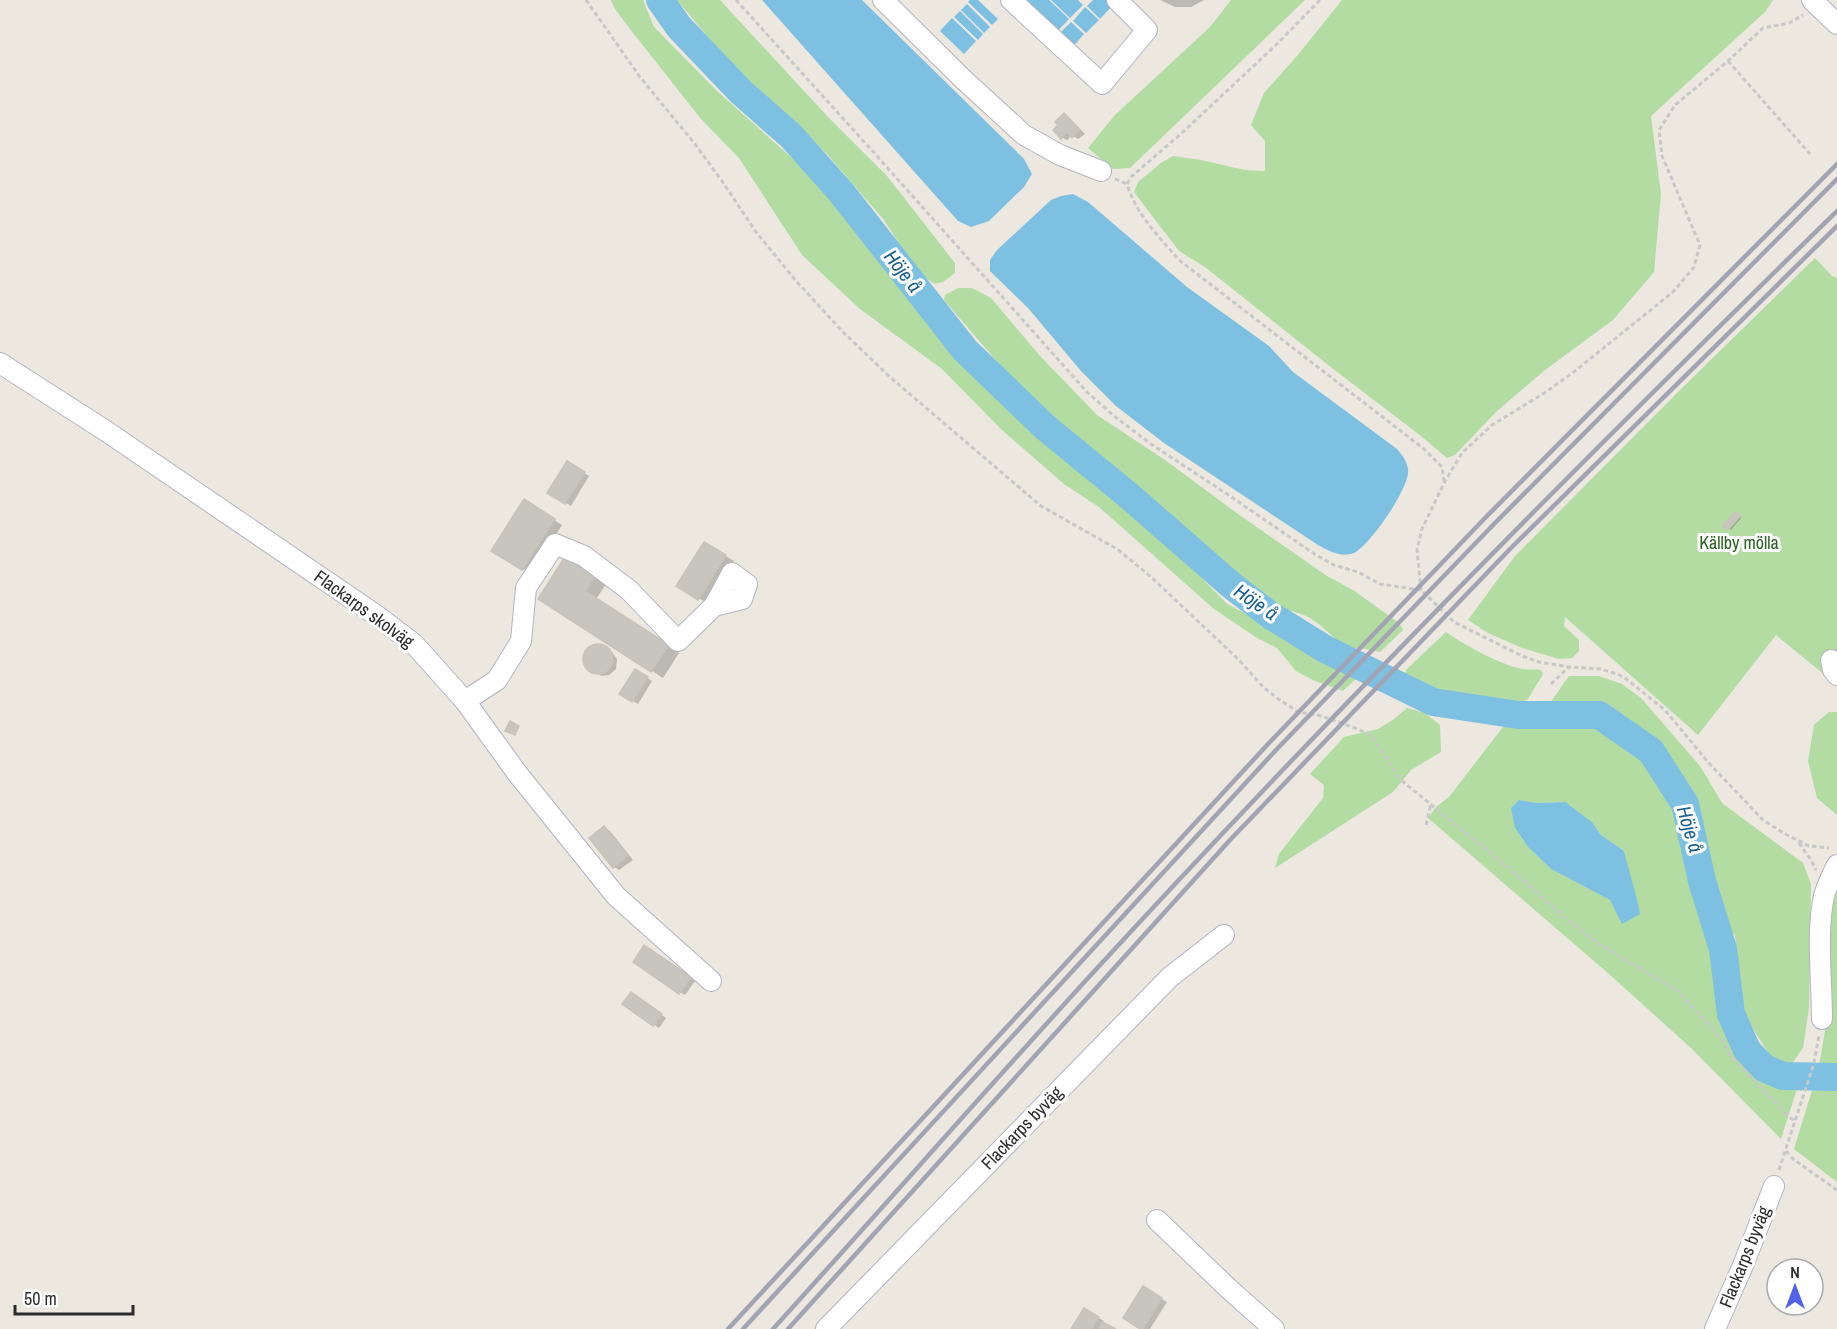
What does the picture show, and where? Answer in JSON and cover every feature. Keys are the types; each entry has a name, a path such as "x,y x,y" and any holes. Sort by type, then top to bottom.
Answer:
{"street":[{"path":"883,0 1024,135 1060,155 1101,171"},
{"path":"1011,0 1102,84 1147,30 1117,0"},
{"path":"1810,6 1837,24"},
{"name":"Flackarps skolväg","path":"0,363 106,431 376,615 414,644 465,701 517,773 616,896 711,981"},
{"path":"465,701 497,680 521,640 526,588 555,544 584,556 629,590 678,641 714,606"},
{"path":"1822,1019 1821,938 1825,895 1837,865"},
{"name":"Flackarps byväg","path":"826,1329 1170,977 1224,935"},
{"name":"Flackarps byväg","path":"1715,1329 1774,1186"},
{"path":"1157,1220 1274,1329"}],"path":[{"path":"586,0 640,77 695,144 756,232 812,299 891,378 1041,506 1117,549 1149,575 1277,698 1298,712 1318,715 1371,735 1401,780 1510,869 1563,916 1602,946 1678,991 1723,1041 1730,1055 1796,1122"},
{"path":"736,0 1087,392 1114,416 1151,444 1334,565 1358,572 1380,584 1421,590 1454,622 1522,656 1539,662 1610,671 1617,674 1665,711 1753,812 1798,841 1816,848 1837,848"},
{"path":"1320,0 1275,46 1126,184 1131,200 1179,260 1424,449 1442,467 1444,483"},
{"path":"1421,590 1417,549 1422,529 1444,483 1462,453 1492,425 1546,393 1575,371 1673,291 1694,267 1700,245 1662,156 1659,130 1675,105 1763,28 1789,22 1810,6"},
{"path":"1728,61 1810,154"},
{"path":"1551,684 1569,667"},
{"path":"1426,825 1431,803"},
{"path":"1798,841 1811,860 1825,895"},
{"path":"1774,1186 1814,1063 1822,1019"},
{"path":"1786,1151 1793,1159 1837,1190"}],"green space":[{"path":"611,0 643,0 654,27 717,91 823,186 895,281 1000,399 1095,486 1151,526 1227,604 1360,675 1343,691 1296,671 1277,648 1257,638 1214,609 1099,507 1064,484 1002,430 942,369 860,309 802,255 739,158 701,119 630,29"},
{"path":"677,0 720,0 828,117 887,176 955,263 955,273 943,282 935,284 919,274 884,220 826,153 733,67"},
{"path":"1231,0 1305,0 1130,168 1113,169 1088,148 1115,115 1210,27"},
{"path":"1342,0 1773,0 1766,11 1651,116 1661,194 1654,272 1613,320 1545,370 1497,411 1455,455 1447,458 1205,267 1179,251 1134,192 1138,182 1173,156 1245,170 1265,171 1265,141 1251,125 1264,93"},
{"name":"Källby mölla","path":"1815,258 1832,276 1837,278 1837,685 1776,635 1698,735 1565,617 1564,626 1579,640 1579,651 1572,658 1559,659 1522,648 1488,633 1468,620 1515,556"},
{"path":"958,288 972,288 991,298 1040,356 1097,415 1165,460 1327,576 1353,590 1399,623 1403,630 1380,652 1360,648 1346,649 1310,618 1275,605 1247,584 1236,579 1199,540 1111,466 1075,439 1012,379 944,300 945,295"},
{"path":"1446,632 1494,659 1514,667 1541,670 1543,674 1528,699 1512,706 1412,686 1405,678 1406,670"},
{"path":"1569,676 1599,676 1622,684 1641,698 1700,766 1722,803 1803,863 1811,884 1809,1008 1803,1048 1791,1065 1771,1057 1746,1018 1739,996 1735,936 1724,921 1714,893 1691,799 1677,770 1646,731 1629,719 1581,705 1556,706 1550,703"},
{"path":"1407,708 1425,713 1440,725 1441,752 1411,770 1393,792 1275,868 1279,854 1323,798 1324,785 1310,774 1344,737 1378,729"},
{"path":"1829,712 1837,712 1837,815 1817,798 1808,761 1814,725"},
{"path":"1566,721 1612,731 1632,745 1653,766 1666,790 1679,825 1709,936 1718,1006 1729,1039 1744,1063 1761,1079 1797,1089 1781,1139 1691,1048 1428,818 1436,807 1449,797 1503,727","holes":["1519,800 1536,803 1564,802 1592,822 1601,835 1624,851 1628,870 1623,924 1610,900 1551,869 1528,847 1515,828"]},
{"path":"1837,879 1837,1182 1794,1149 1818,1071 1827,1020 1824,937"}],"water":[{"path":"762,0 862,0 1024,159 1032,174 1024,187 989,221 971,227 958,221"},
{"path":"978,0 998,19 992,25 968,2"},
{"path":"1022,0 1049,0 1069,19 1056,33"},
{"path":"1051,0 1078,0 1083,5 1070,18"},
{"path":"1093,0 1107,0 1113,5 1100,19 1087,6"},
{"path":"967,4 990,27 984,33 961,10"},
{"path":"1085,7 1099,20 1086,33 1073,21"},
{"path":"960,11 983,34 978,40 954,17"},
{"path":"952,18 976,41 964,54 940,31"},
{"path":"1071,22 1084,34 1072,48 1058,35"},
{"path":"1073,194 1088,202 1187,287 1269,346 1293,372 1399,451 1408,469 1403,489 1388,515 1361,548 1354,553 1344,555 1322,547 1164,443 1116,406 1081,371 1028,308 990,271 990,260 997,250 1051,200"},
{"path":"1519,800 1536,803 1565,802 1592,822 1601,835 1624,851 1640,914 1622,924 1610,900 1551,869 1528,847 1515,828 1511,808"}],"building":[{"path":"1064,113 1080,130 1072,138 1067,132 1061,139 1053,130 1058,125 1055,122"},
{"path":"567,461 585,472 565,504 547,493"},
{"path":"524,499 555,519 522,570 491,551"},
{"path":"1735,512 1740,516 1728,530 1723,526"},
{"path":"1727,541 1735,547 1730,554 1722,548"},
{"path":"704,542 726,555 698,600 676,586"},
{"path":"566,555 596,575 585,591 669,645 651,672 538,599"},
{"path":"598,644 604,645 612,653 612,665 604,673 598,674 592,673 584,665 583,659 584,653 592,645"},
{"path":"635,669 648,677 632,702 619,694"},
{"path":"510,721 519,726 515,735 505,731"},
{"path":"604,826 628,856 613,868 589,838"},
{"path":"644,945 691,977 679,994 633,962"},
{"path":"631,992 662,1014 653,1026 622,1004"},
{"path":"1143,1286 1162,1298 1143,1329 1140,1329 1123,1318"},
{"path":"1084,1308 1099,1317 1092,1329 1071,1329"},
{"path":"1102,1322 1116,1329 1099,1329"}],"waterway":[{"name":"Höje å","path":"660,0 679,27 741,92 791,136 841,192 965,350 1046,428 1128,495 1231,585 1270,615 1325,649 1433,702 1518,715 1599,715 1651,751 1685,804 1702,881 1723,949 1731,1014 1747,1050 1764,1068 1783,1076 1837,1077"}],"railway":[{"path":"728,1329 1269,743 1486,517 1837,164"},
{"path":"743,1329 1276,750 1494,524 1837,179"},
{"path":"773,1329 1089,977 1272,781 1552,493 1837,211"},
{"path":"788,1329 1230,840 1511,548 1837,226"}]}
